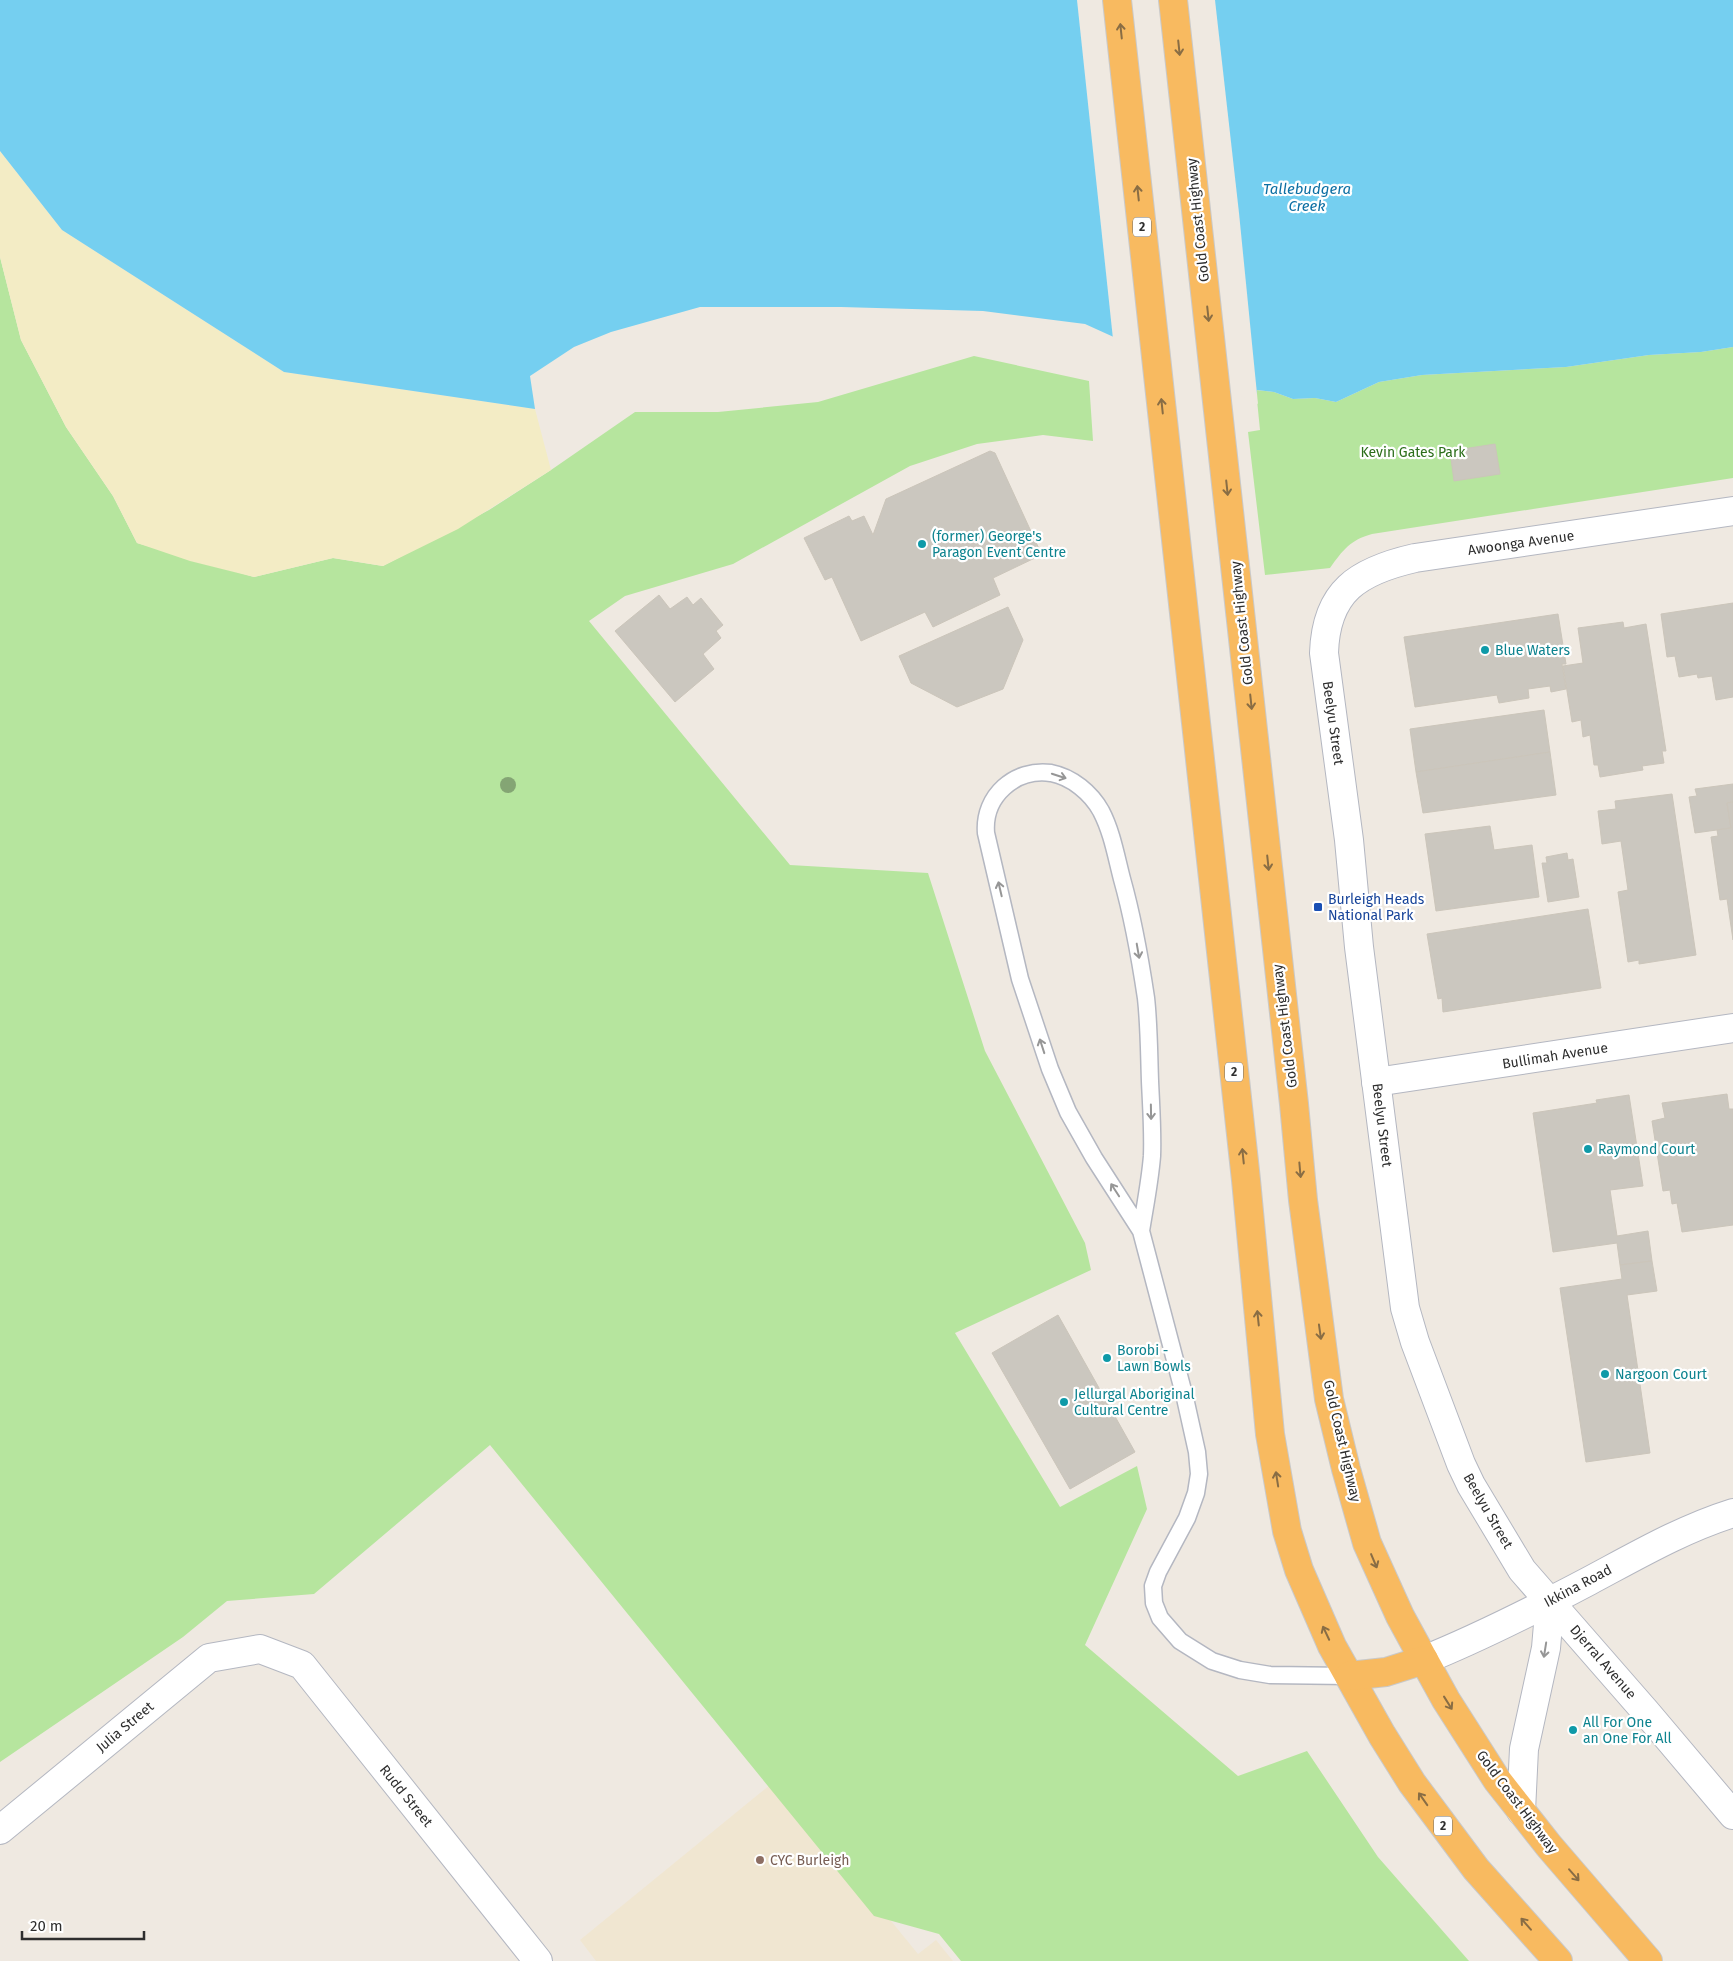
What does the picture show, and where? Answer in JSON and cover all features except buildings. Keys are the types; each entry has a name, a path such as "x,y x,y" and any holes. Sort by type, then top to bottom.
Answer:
{"highway":[{"name":"2","path":"1118,0 1246,1180 1269,1424 1287,1531 1299,1570 1332,1646 1393,1754 1433,1814 1476,1869 1558,1961"},
{"name":"Gold Coast Highway","path":"1173,0 1303,1200 1329,1399 1367,1543 1400,1616 1446,1700 1480,1753 1521,1811 1648,1961"},
{"path":"1349,1676 1386,1672 1424,1660"}],"street":[{"name":"Awoonga Avenue","path":"1330,614 1336,602 1356,581 1372,570 1390,564 1424,557 1733,512"},
{"name":"Beelyu Street","path":"1330,614 1326,626 1324,653 1349,840 1359,946 1405,1308 1415,1342 1452,1443 1471,1485 1522,1570 1550,1601"},
{"name":"Bullimah Avenue","path":"1376,1082 1733,1028"},
{"name":"Ikkina Road","path":"1424,1660 1502,1626 1668,1539 1711,1520 1733,1513"},
{"path":"1521,1811 1524,1749 1546,1648 1550,1601"},
{"name":"Djerral Avenue","path":"1550,1601 1733,1815"},
{"name":"Julia Street","path":"0,1830 209,1658 260,1649"},
{"name":"Rudd Street","path":"260,1649 302,1665 538,1961"}],"lane":[{"path":"1141,1231 1152,1156 1151,1097 1146,999 1129,903 1107,825 1093,798 1081,787 1067,779 1052,774 1038,773 1012,782 996,794 986,812 986,833 1020,979 1050,1069 1068,1112 1094,1158 1141,1231 1185,1398 1197,1452 1198,1474 1196,1493 1187,1518 1158,1572 1153,1586 1154,1603 1160,1618 1180,1641 1212,1661 1240,1670 1281,1676 1349,1676"}],"shaded area":[{"name":"CYC Burleigh","path":"776,1780 918,1954 936,1940 953,1961 596,1961 580,1940"}],"green space":[{"path":"0,257 21,340 66,427 113,496 137,543 254,577 333,558 383,566 489,510 635,412 718,412 818,402 974,356 1089,381 1093,441 1043,435 977,444 910,466 733,564 625,596 589,621 790,865 928,873 985,1051 1085,1243 1091,1270 955,1333 1060,1507 1137,1466 1147,1509 1085,1645 1238,1776 1307,1751 1378,1857 1469,1961 961,1961 939,1934 874,1916 490,1445 314,1594 227,1601 183,1637 0,1762"},
{"name":"Kevin Gates Park","path":"1733,347 1733,478 1372,534 1358,539 1348,546 1330,568 1265,575 1248,432 1260,430 1256,390 1274,392 1293,399 1315,398 1336,402 1379,382 1422,375 1566,367 1649,355 1701,352"}],"sand":[{"path":"0,151 62,230 284,372 535,409 551,470 458,529 383,566 333,558 254,577 190,561 137,543 113,496 66,427 21,340 0,257"}],"water":[{"name":"Tallebudgera Creek","path":"0,0 1733,0 1733,347 1701,352 1649,355 1566,367 1422,375 1379,382 1336,402 1315,398 1293,399 1274,392 1257,390 1257,402 1085,324 983,311 841,307 700,307 611,332 574,347 530,376 535,409 284,372 62,230 0,151"}],"pier":[{"path":"1077,0 1215,0 1258,404 1113,339"}],"place":[{"name":"(former) George's Paragon Event Centre","path":"922,544"},
{"name":"Blue Waters","path":"1485,650"},
{"name":"Burleigh Heads National Park","path":"1318,907"},
{"name":"Raymond Court","path":"1588,1149"},
{"name":"Borobi - Lawn Bowls","path":"1107,1358"},
{"name":"Nargoon Court","path":"1605,1374"},
{"name":"Jellurgal Aboriginal Cultural Centre","path":"1064,1402"},
{"name":"All For One an One For All","path":"1573,1730"},
{"name":"CYC Burleigh","path":"760,1860"}]}
